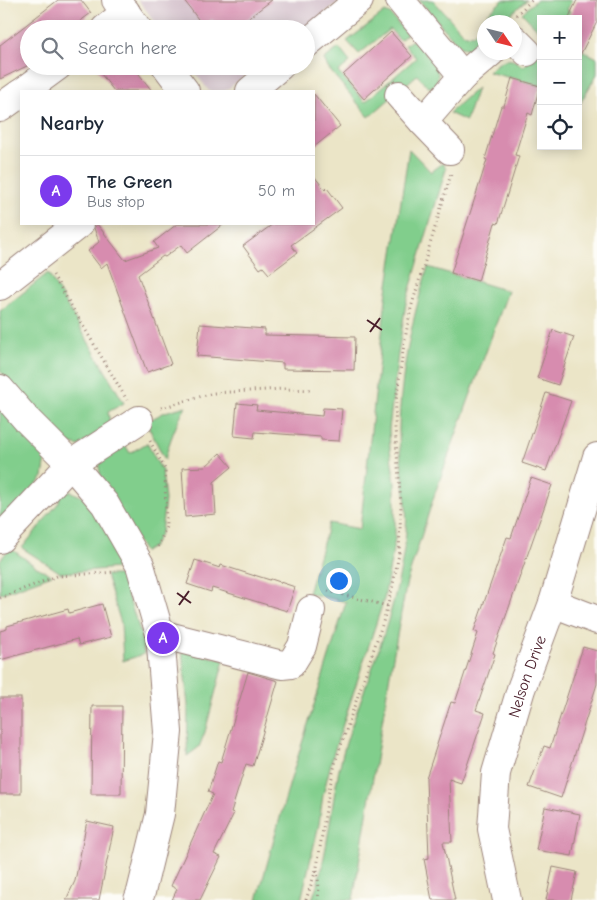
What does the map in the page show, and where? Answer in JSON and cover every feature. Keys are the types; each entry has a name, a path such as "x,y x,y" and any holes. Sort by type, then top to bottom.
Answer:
{"street":[{"path":"315,37 359,0"},
{"path":"400,0 463,76"},
{"path":"423,122 463,76 482,60"},
{"path":"26,90 46,75"},
{"path":"172,75 183,90"},
{"path":"251,90 269,75"},
{"path":"0,108 20,94"},
{"path":"399,95 450,150"},
{"path":"0,286 78,225"},
{"path":"0,389 26,419 71,464 105,504 140,565 160,634 168,732 160,814 138,900"},
{"path":"0,539 71,464 139,420"},
{"name":"Nelson Drive","path":"507,900 492,829 496,774 521,688 553,603 597,457"},
{"path":"553,603 597,620"},
{"path":"160,634 282,665 291,664 302,646 311,610"}],"path":[{"path":"522,26 532,0"},
{"path":"306,900 317,866 329,790 336,760 388,606 399,554 401,504 395,428 396,401 411,308 454,161 450,150"},
{"path":"0,598 57,576 122,572 140,565 157,550 166,527 165,469 139,420 40,253"},
{"path":"139,420 161,408 212,393 284,389 313,390"},
{"path":"311,610 321,593 325,590 388,606"},
{"path":"317,866 318,900"}],"shaded area":[{"path":"138,0 341,0 315,20 154,20"},
{"path":"197,75 245,75 226,90 208,90"}],"green space":[{"path":"419,0 433,0 466,35 473,34 477,30 477,43 469,49 460,47"},
{"path":"503,0 527,0 510,15 486,15"},
{"path":"536,0 572,0 567,10 570,11 568,15 537,15 537,29 522,13"},
{"path":"385,12 390,14 407,34 400,40 390,29 359,54 347,41"},
{"path":"412,40 433,62 438,75 437,81 432,87 428,87 417,75 369,117 328,68 324,59 339,48 350,62 338,72 365,102 416,58 405,45"},
{"path":"582,50 597,58 597,74 582,100"},
{"path":"537,54 537,85 488,72 505,60 513,60 523,67"},
{"path":"477,88 466,121 449,113 451,111"},
{"path":"409,149 431,172 443,163 446,169 406,303 398,354 389,429 395,484 395,538 384,599 333,755 301,900 257,900 290,782 346,602 308,593 329,523 360,529 386,298"},
{"path":"428,267 508,291 435,493 407,581 353,900 312,900 323,864 343,753 385,630 396,592 404,552 407,519 399,443 400,410 404,368 412,327"},
{"path":"48,273 124,403 108,412 110,423 79,446 64,442 0,371 0,311"},
{"path":"0,403 46,458 43,477 0,528"},
{"path":"186,406 179,419 165,460 146,422 165,412"},
{"path":"147,443 162,471 165,500 161,532 153,547 144,552 101,480 99,467 101,455 125,445 130,453"},
{"path":"61,491 72,492 87,499 129,567 61,573 22,548 59,502"},
{"path":"10,548 35,566 52,575 0,594 0,560"},
{"path":"106,575 120,575 142,636 144,654 123,661 121,623"},
{"path":"182,650 224,660 205,732 199,747 187,756 188,706"}],"building":[{"path":"58,0 81,0 91,13 82,20 32,20"},
{"path":"184,0 272,0 246,20 199,20"},
{"path":"577,0 597,0 597,22 582,51 582,15 570,15"},
{"path":"20,29 20,69 0,79 0,45"},
{"path":"391,32 412,56 364,99 343,75"},
{"path":"102,75 140,75 151,90 113,90"},
{"path":"512,78 537,85 537,97 532,115 528,113 515,155 519,156 498,224 495,223 478,281 451,273 487,160 485,159 501,106 504,106"},
{"path":"315,95 340,126 315,146"},
{"path":"315,177 325,190 327,188 342,208 291,245 297,253 269,274 263,267 260,269 243,246 272,225 315,225"},
{"path":"98,225 125,260 158,248 154,242 176,225 223,225 187,253 181,245 138,275 171,364 147,372 107,263 101,268 88,251 99,242 94,228"},
{"path":"200,324 265,329 265,335 355,337 354,370 283,369 283,363 197,356"},
{"path":"553,330 574,337 558,385 537,378"},
{"path":"546,393 571,401 546,471 522,463"},
{"path":"237,403 257,405 256,410 322,416 323,408 342,409 339,441 321,440 321,437 255,432 254,438 234,436"},
{"path":"220,453 232,467 214,482 216,514 185,517 182,468 205,467"},
{"path":"531,478 552,485 493,653 495,654 476,710 485,713 461,783 449,779 452,842 443,842 455,900 432,900 424,859 429,858 426,778 451,702 455,703 478,633 474,631 507,537 511,538"},
{"path":"195,560 220,568 221,565 295,587 287,611 212,588 211,592 187,584"},
{"path":"102,604 111,637 79,645 77,639 0,660 0,631 7,629 7,626 68,609 69,613"},
{"path":"583,647 597,651 597,684 561,798 529,787 544,746 550,748"},
{"path":"248,672 278,681 253,766 246,764 231,812 234,813 214,854 221,857 200,900 172,900 177,889 171,886 213,794 208,792 218,761 221,762"},
{"path":"0,698 21,698 21,794 0,794"},
{"path":"92,706 122,706 121,794 91,794"},
{"path":"545,807 580,814 572,856 536,850"},
{"path":"87,821 114,827 99,900 66,900 75,881"},
{"path":"553,867 577,872 571,900 546,900"}],"place":[{"name":"The Green","path":"163,638"}]}
